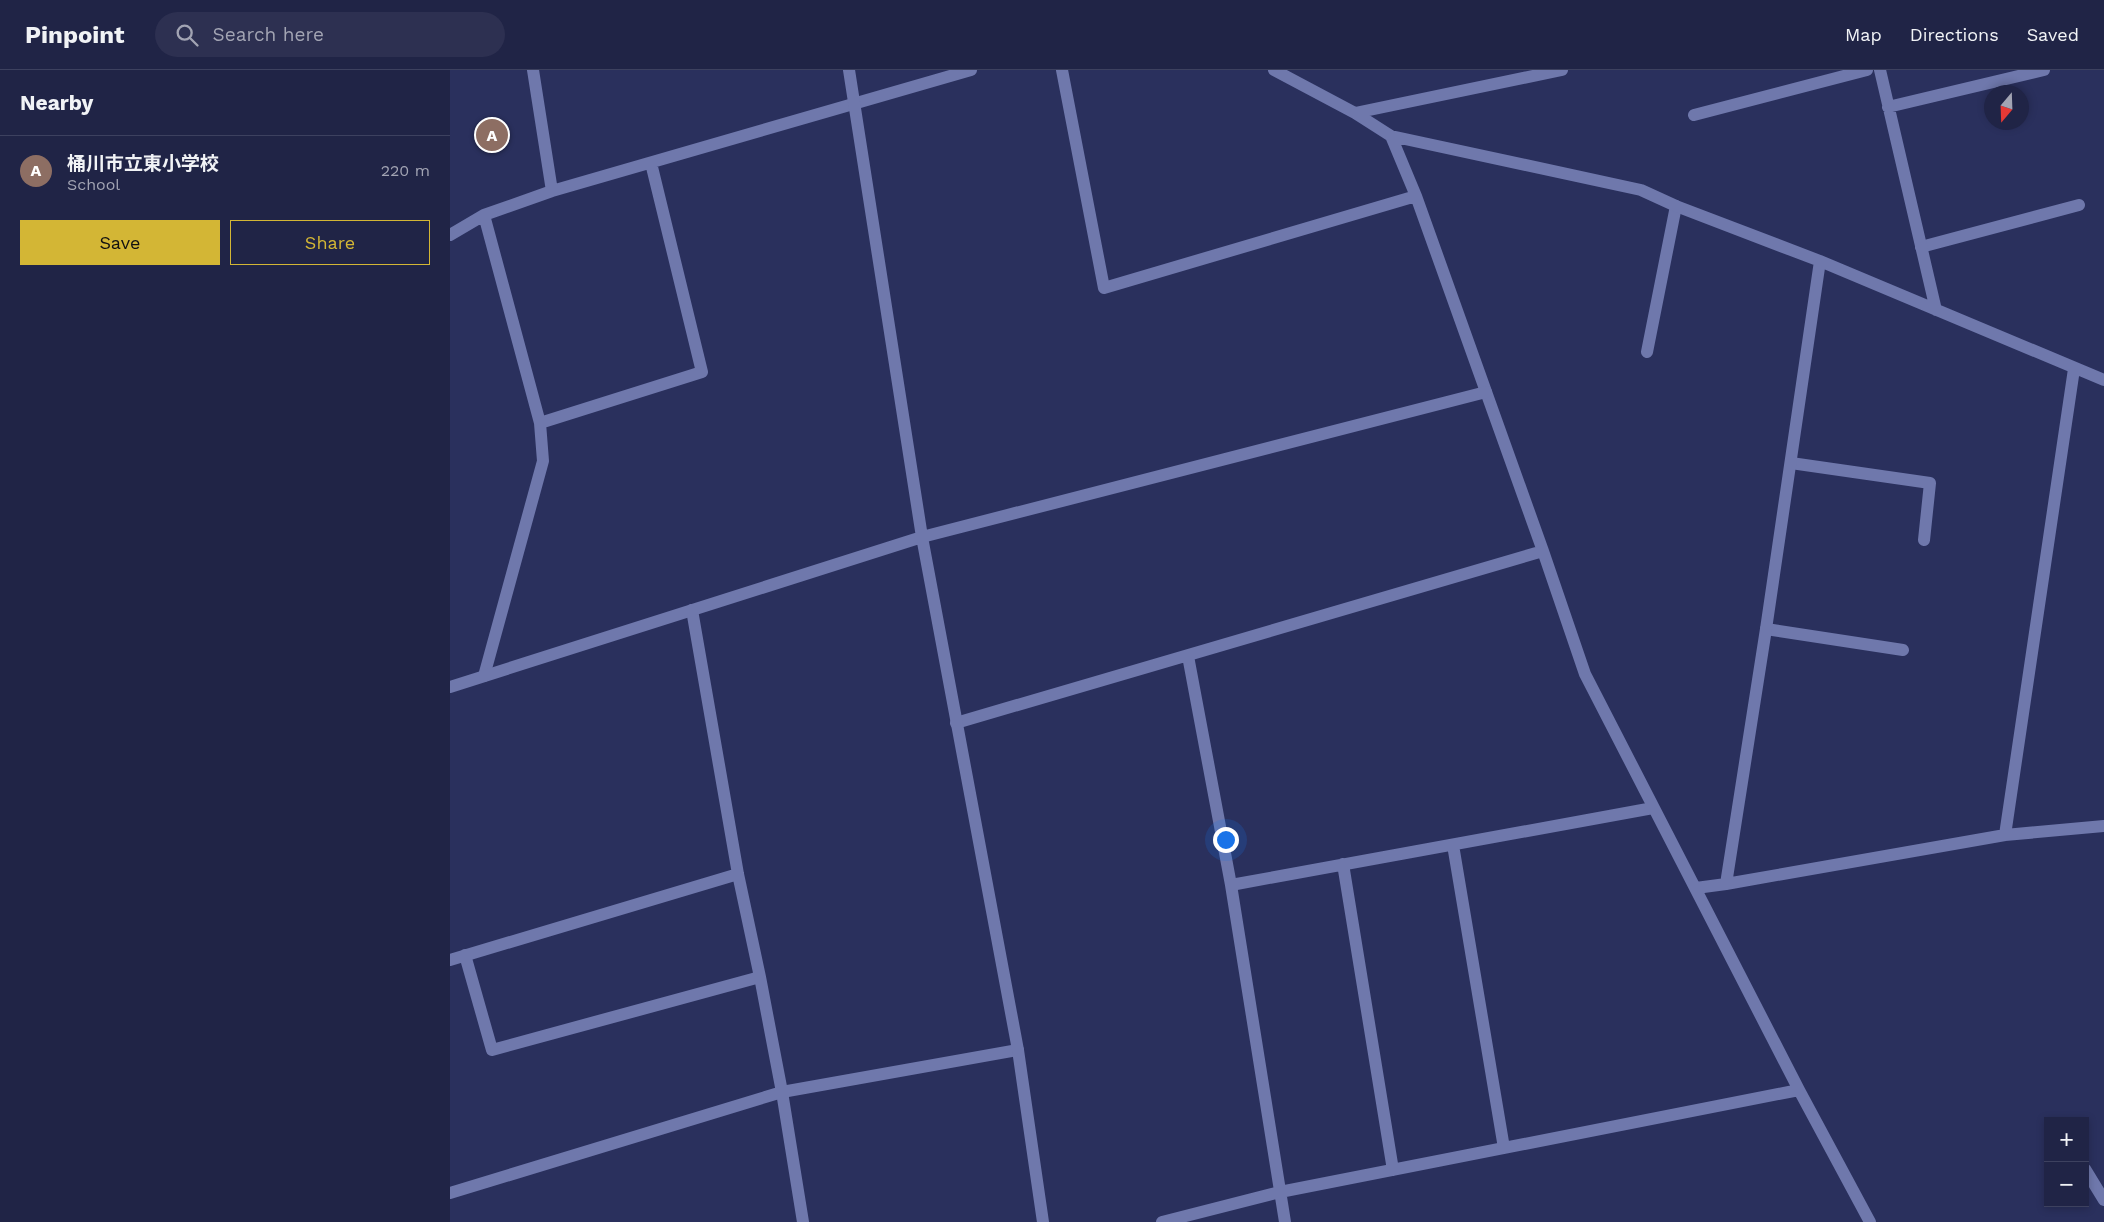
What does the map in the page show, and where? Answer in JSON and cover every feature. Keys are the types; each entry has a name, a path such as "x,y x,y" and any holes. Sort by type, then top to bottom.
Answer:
{"street":[{"path":"533,70 552,191"},
{"path":"849,70 922,537 1018,1050 1043,1222"},
{"path":"450,235 484,215 552,191 971,70"},
{"path":"1062,70 1104,288 1416,196"},
{"path":"1274,70 1355,113 1391,136 1641,190 1676,206 1820,261 2104,380"},
{"path":"1355,113 1562,70"},
{"path":"1694,115 1868,70"},
{"path":"1880,70 1936,310"},
{"path":"1888,107 2044,70"},
{"path":"1391,136 1416,196 1585,674 1799,1090 1870,1222"},
{"path":"540,423 702,372 651,162"},
{"path":"1647,352 1676,206"},
{"path":"1921,247 2079,206"},
{"path":"484,215 540,423 543,462 484,676"},
{"path":"1726,884 1766,629 1820,261"},
{"path":"2004,835 2074,369"},
{"path":"450,686 922,537 1486,392"},
{"path":"1791,463 1930,483 1924,540"},
{"path":"956,724 1543,551"},
{"path":"692,610 738,874 782,1092 803,1222"},
{"path":"1766,629 1902,650"},
{"path":"1188,656 1231,885 1285,1222"},
{"path":"1231,885 1653,808"},
{"path":"1696,888 2004,835 2104,826"},
{"path":"1453,844 1504,1148"},
{"path":"1342,864 1393,1170"},
{"path":"450,960 738,874"},
{"path":"466,955 492,1050 760,977"},
{"path":"450,1193 782,1092 1018,1050"},
{"path":"1162,1222 1280,1192 1799,1090"},
{"path":"2089,1176 2104,1200"}],"place":[{"name":"桶川市立東小学校","path":"492,135"}]}
